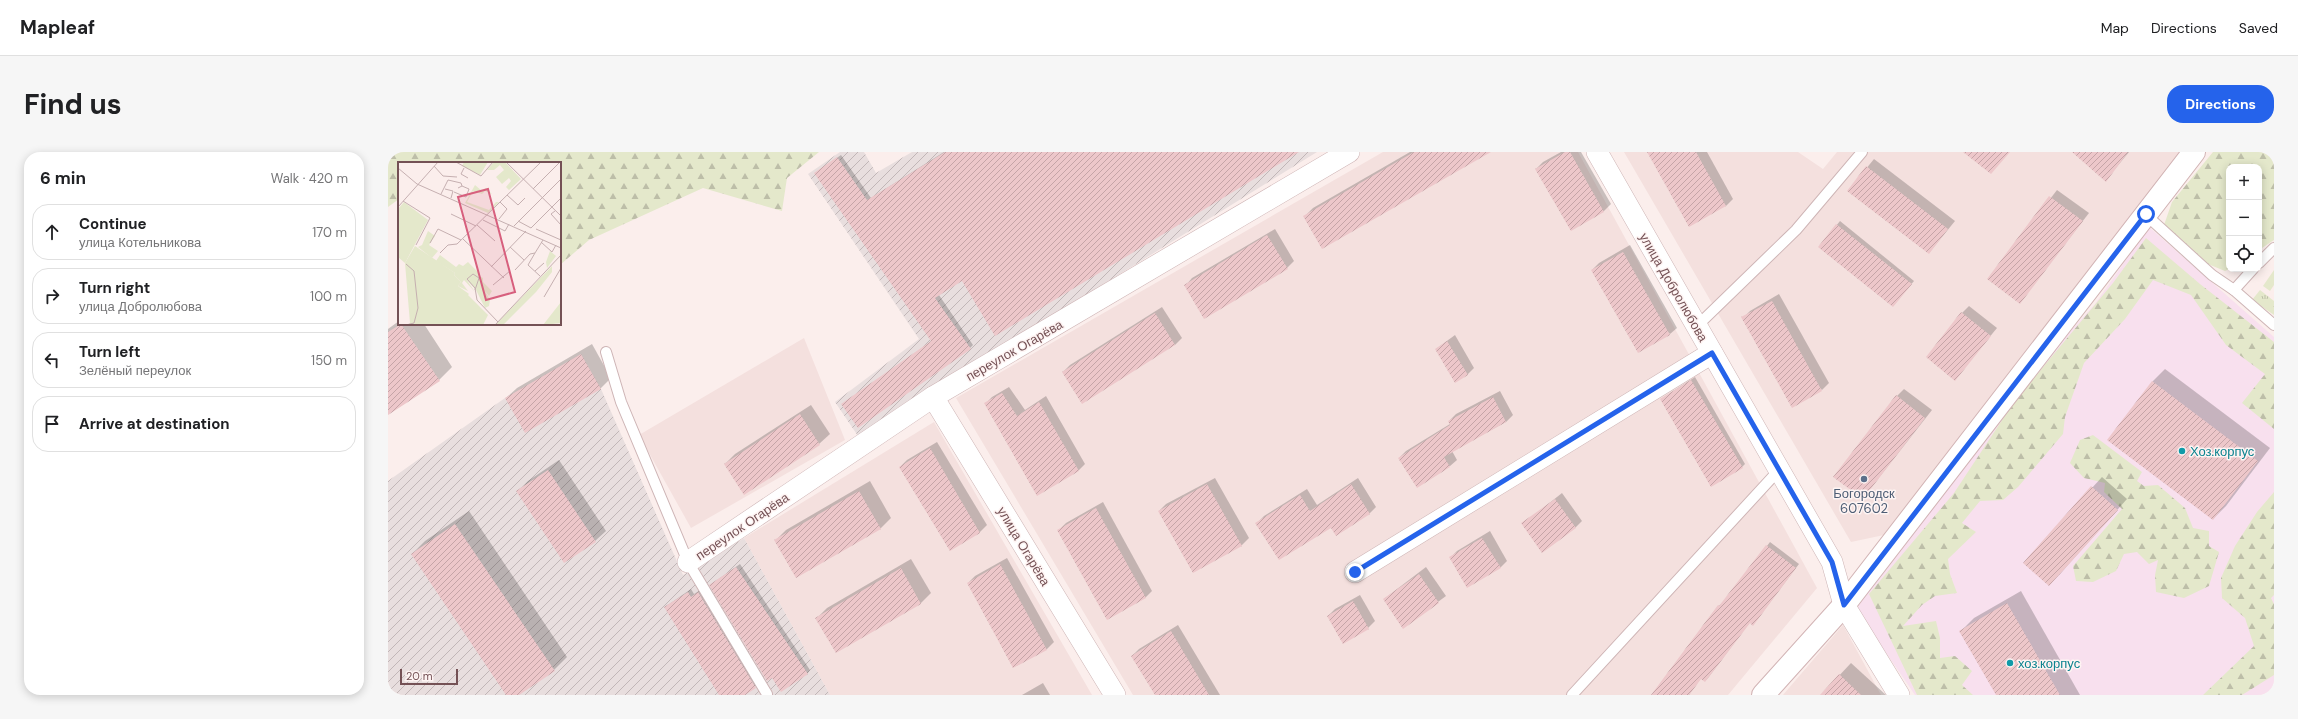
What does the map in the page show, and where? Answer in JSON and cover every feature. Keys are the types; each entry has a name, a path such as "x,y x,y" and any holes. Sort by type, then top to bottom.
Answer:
{"street":[{"name":"переулок Огарёва","path":"688,562 933,397 1350,152"},
{"name":"улица Добролюбова","path":"1597,152 1832,562 1844,605 1899,695"},
{"path":"1763,695 1844,605 2194,152"},
{"path":"1355,572 1712,353"},
{"name":"улица Огарёва","path":"933,397 1115,695"}],"lane":[{"path":"1697,326 1796,230 1862,152"},
{"path":"2146,214 2212,275 2234,290 2274,325"},
{"path":"2262,260 2274,248"},
{"path":"2234,290 2250,272"},
{"path":"606,352 621,402 688,562 767,694"},
{"path":"1572,695 1779,470"}],"shaded area":[{"path":"840,152 864,152 876,173 912,152 1317,152 858,436 835,402 919,339 808,174"},
{"path":"1383,152 1578,152 1817,588 1728,695 1133,695 956,398"},
{"path":"1624,152 1798,152 1823,169 1837,152 2188,152 1884,535 1851,542"},
{"path":"2149,227 2274,337 2274,695 1915,695 1856,609 1963,450 2095,304"},
{"path":"804,338 845,440 691,528 639,435"},
{"path":"581,354 601,389 683,575 744,538 830,695 388,695 388,481 505,398"},
{"path":"934,422 1092,695 830,695 744,538"},
{"path":"1843,625 1881,695 1783,695"}],"green space":[{"path":"388,152 819,152 787,178 782,211 703,188 589,240 561,264 561,162 398,162 398,200 388,207"},
{"path":"2213,152 2274,152 2274,240 2262,248 2262,164 2226,164 2225,271 2198,260 2164,225 2172,202"},
{"path":"2146,238 2200,284 2274,342 2274,429 2242,403 2265,374 2226,345 2191,295 2153,280 2125,319 2084,363 2065,417 2063,434 2018,487 2003,500 1980,501 1962,523 1976,532 1948,559 1950,574 1957,593 1935,596 1922,605 1903,626 1936,621 1940,638 1940,658 1955,656 1972,671 1962,685 1973,695 1917,695 1869,594 1954,493 2014,402 2113,283"},
{"path":"2274,270 2274,285 2270,291 2263,286"},
{"path":"2260,290 2274,301 2274,315 2252,300"},
{"path":"2093,435 2142,472 2137,481 2144,486 2158,485 2185,508 2193,528 2209,531 2209,546 2219,552 2209,586 2184,598 2156,592 2155,575 2158,560 2149,564 2137,552 2124,554 2116,571 2093,582 2076,581 2073,566 2122,509 2104,492 2105,483 2084,478 2070,463 2080,440"},
{"path":"2274,492 2274,595 2271,598 2274,604 2274,675 2242,695 2203,695 2254,646 2245,618 2222,598 2221,578 2235,546 2257,512"}],"building":[{"path":"945,152 1299,152 995,336 962,281 935,298 971,349 858,428 841,404 931,341 814,173 837,157 867,200"},
{"path":"1414,152 1491,152 1322,249 1303,216"},
{"path":"1565,152 1570,152 1604,212 1571,231 1535,169"},
{"path":"1647,152 1696,152 1726,206 1689,227"},
{"path":"1963,152 2010,152 1991,174"},
{"path":"2072,152 2128,152 2106,182"},
{"path":"1866,166 1948,229 1929,254 1847,191"},
{"path":"2049,196 2083,221 2020,304 1987,279"},
{"path":"1836,224 1912,284 1893,307 1818,247"},
{"path":"1267,235 1288,269 1204,319 1184,285"},
{"path":"1623,252 1670,335 1638,353 1591,270"},
{"path":"1772,301 1822,391 1792,408 1741,317"},
{"path":"1961,312 1991,336 1955,381 1926,357"},
{"path":"1155,313 1175,345 1082,404 1062,372"},
{"path":"402,325 440,381 388,415 388,332"},
{"path":"1447,341 1468,375 1455,383 1435,349"},
{"path":"581,354 601,389 525,433 505,398"},
{"path":"1691,380 1743,468 1711,487 1660,399"},
{"name":"Хоз.корпус","path":"2152,381 2258,461 2213,520 2107,440"},
{"path":"1002,393 1017,416 1039,402 1079,471 1037,496 984,403"},
{"path":"1896,395 1925,418 1863,499 1833,477"},
{"path":"1493,397 1506,422 1444,457 1450,467 1417,488 1398,458 1450,425 1448,421"},
{"path":"800,414 820,445 744,495 724,464"},
{"path":"930,448 980,533 950,551 899,467"},
{"path":"548,470 596,542 564,563 516,491"},
{"path":"1207,484 1242,546 1193,573 1158,511"},
{"path":"1351,484 1370,514 1336,536 1331,528 1279,560 1255,523 1300,495 1310,511"},
{"path":"2091,486 2118,510 2049,586 2023,563"},
{"path":"859,491 881,529 796,578 774,540"},
{"path":"1555,499 1576,528 1542,553 1521,523"},
{"path":"1096,508 1146,598 1107,620 1057,530"},
{"path":"455,524 555,671 519,695 506,695 411,554"},
{"path":"1482,538 1501,568 1467,588 1449,557"},
{"path":"1766,545 1796,568 1753,626 1750,623 1705,682 1701,679 1689,695 1651,695 1718,605 1719,606"},
{"path":"1000,564 1047,650 1013,668 967,583"},
{"path":"736,567 808,674 781,692 772,678 767,681 709,585"},
{"path":"901,568 921,604 836,653 815,618"},
{"path":"1419,574 1439,603 1403,629 1383,599"},
{"path":"688,592 691,597 698,592 756,688 745,695 719,695 664,607"},
{"path":"1353,601 1369,629 1343,644 1327,616"},
{"name":"хоз.корпус","path":"2007,603 2060,695 1996,695 1959,631"},
{"path":"1171,631 1209,695 1155,695 1131,656"},
{"path":"1839,674 1861,695 1820,695"}],"place":[{"name":"Хоз.корпус","path":"2182,451"},
{"name":"Богородск 607602","path":"1864,479"},
{"name":"хоз.корпус","path":"2010,663"}],"route":[{"path":"1355,572 1712,353 1832,562 1844,605 2146,214"}]}
